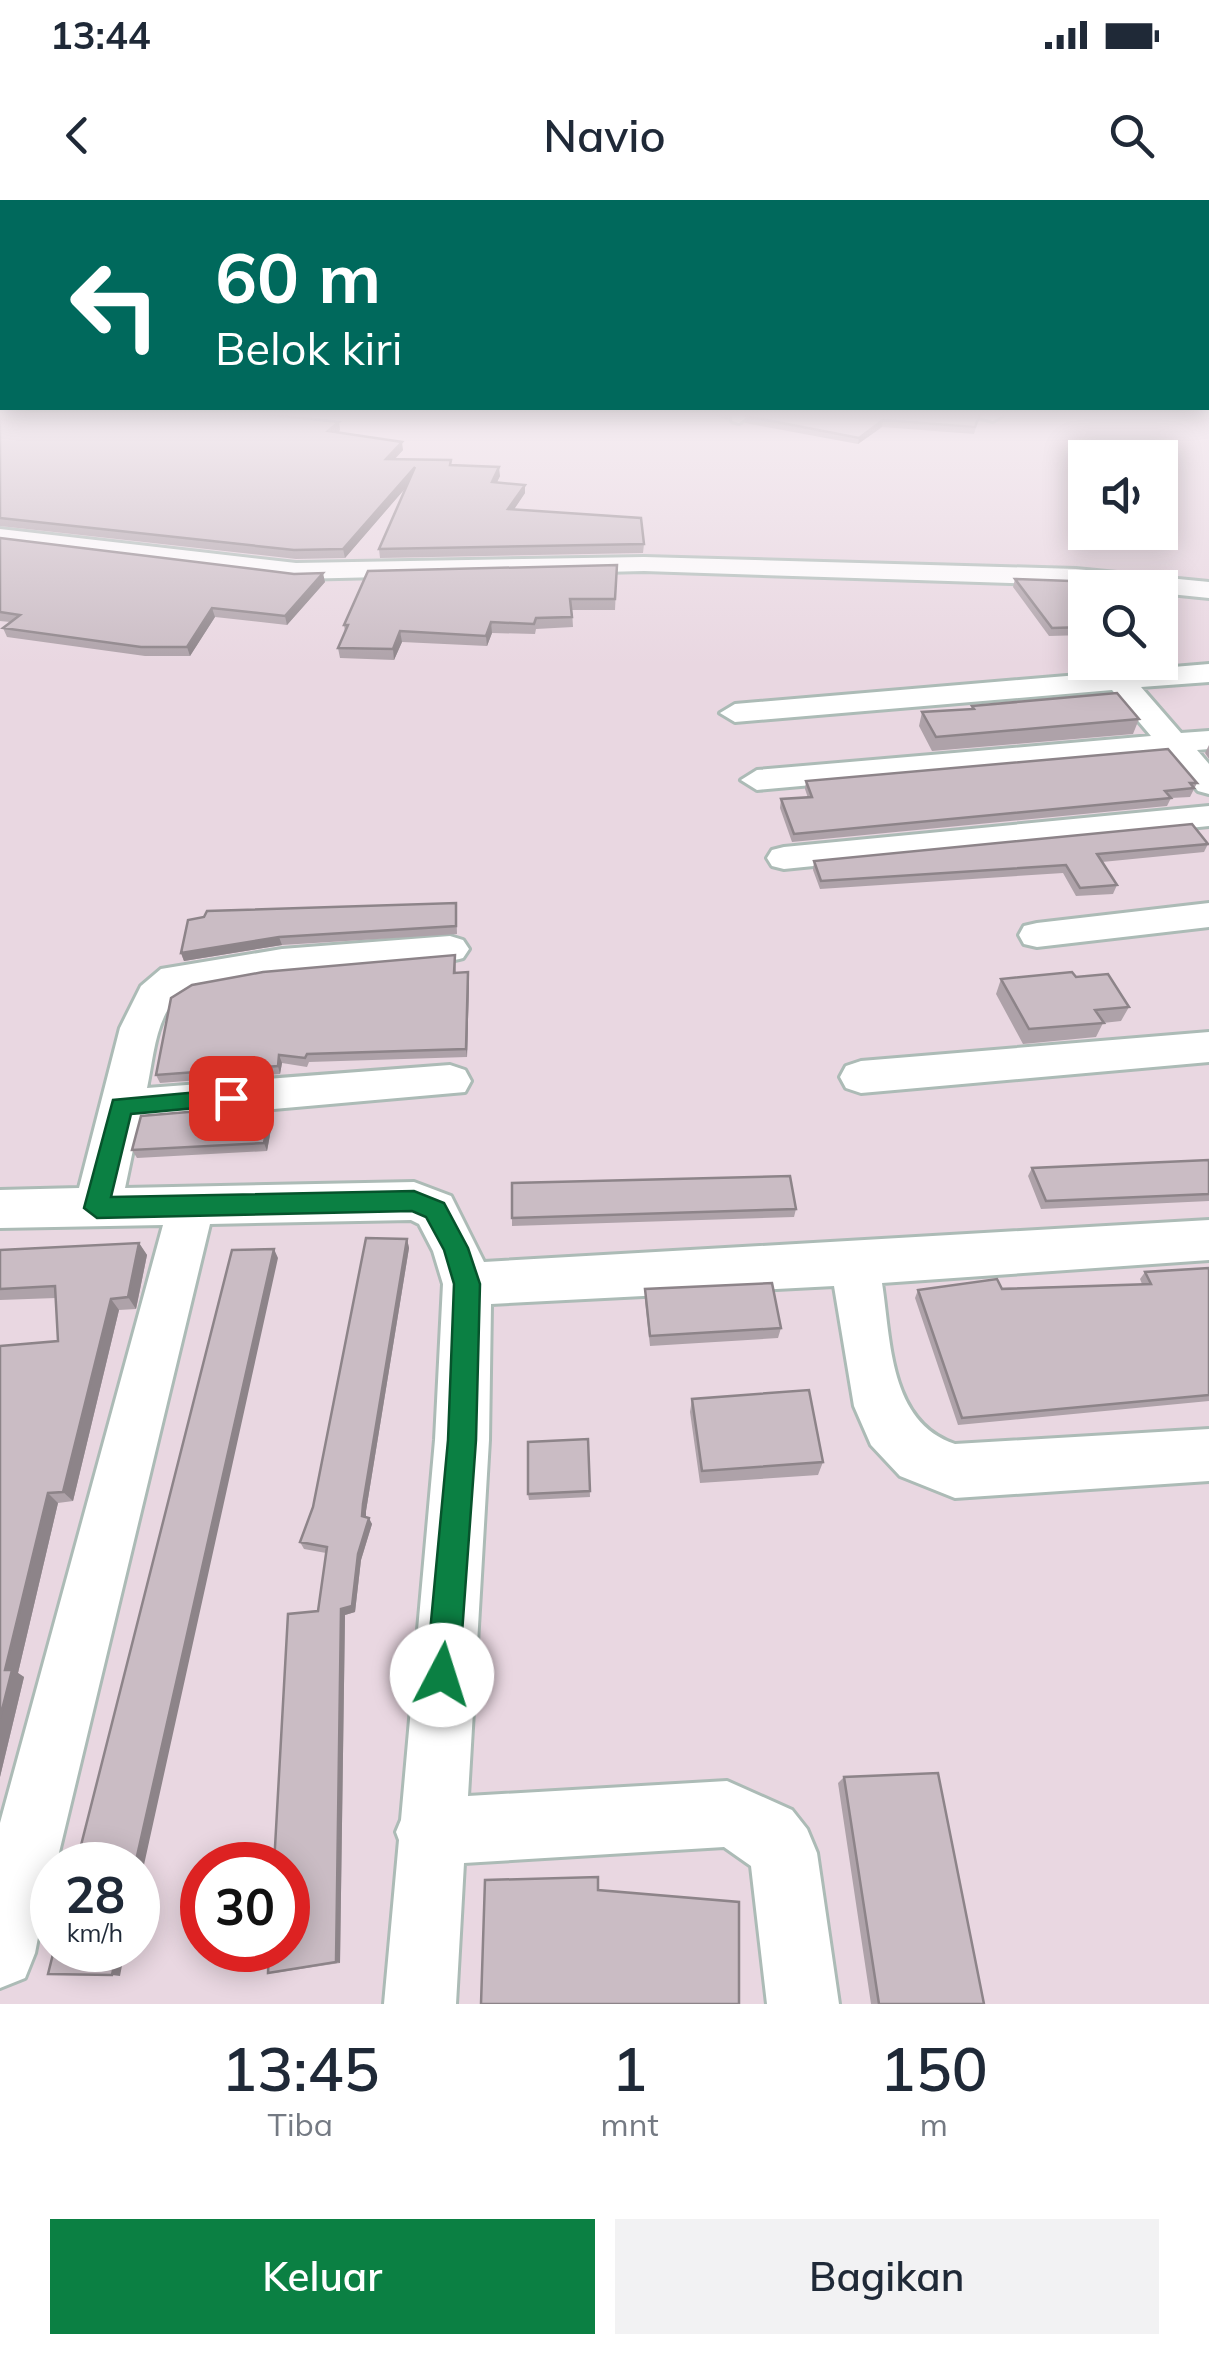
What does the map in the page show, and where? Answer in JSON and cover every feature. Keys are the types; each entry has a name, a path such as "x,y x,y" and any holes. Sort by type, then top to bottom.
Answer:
{"street":[{"path":"0,536 296,572 644,564 1076,578 1209,590"},
{"path":"1178,675 1209,673"},
{"path":"736,713 1107,680"},
{"path":"1119,680 1209,784"},
{"path":"757,780 1209,740"},
{"path":"784,858 1209,816"},
{"path":"1038,936 1209,915"},
{"path":"97,1208 140,1028 155,996 175,978 282,962 450,949"},
{"path":"860,1077 1209,1047"},
{"path":"121,1106 450,1081"},
{"path":"0,1209 414,1201 435,1210 456,1248 467,1284 462,1440 420,2004"},
{"path":"0,1953 191,1206"},
{"path":"467,1284 855,1264 1209,1240"},
{"path":"855,1264 881,1410 902,1444 923,1460 955,1471 1209,1454"},
{"path":"430,1832 727,1814 768,1834 783,1852 803,2004"}],"building":[{"path":"0,497 388,497 343,549 294,550 0,518"},
{"path":"402,497 516,497 508,509 641,518 644,544 379,549"},
{"path":"0,538 294,574 323,573 285,616 212,608 187,647 141,647 3,628 20,615 0,612"},
{"path":"617,565 615,599 570,599 572,617 536,618 534,624 491,622 486,636 400,631 393,649 338,648 368,571"},
{"path":"1015,579 1068,581 1068,628 1052,628"},
{"path":"1117,693 1139,719 936,737 922,712 974,709 972,706"},
{"path":"1168,749 1197,783 1190,783 1194,788 1165,791 1171,798 794,834 781,799 812,797 806,781"},
{"path":"1192,824 1208,844 1097,854 1117,885 1080,888 1066,865 821,881 814,861"},
{"path":"456,903 456,926 279,937 181,953 188,920 204,917 207,911"},
{"path":"455,955 454,973 468,972 466,1049 307,1054 305,1058 279,1055 278,1066 156,1075 171,998 192,985 263,972"},
{"path":"1072,972 1076,977 1108,974 1129,1007 1095,1010 1104,1023 1029,1029 1001,979"},
{"path":"271,1105 264,1143 132,1150 141,1116"},
{"path":"1209,1160 1209,1194 1046,1201 1032,1168"},
{"path":"790,1176 796,1209 512,1218 512,1183"},
{"path":"366,1238 407,1239 363,1504 362,1516 369,1518 358,1554 352,1606 341,1609 336,1962 310,1966 310,1842 275,1842 288,1614 318,1611 327,1547 300,1542 313,1507"},
{"path":"139,1243 128,1297 111,1299 63,1492 48,1493 5,1670 12,1670 0,1718 0,1346 58,1341 55,1286 0,1289 0,1250"},
{"path":"274,1249 140,1842 82,1842 232,1250"},
{"path":"1209,1268 1209,1395 962,1418 918,1290 997,1279 1002,1289 1151,1284 1145,1272"},
{"path":"772,1283 781,1328 650,1336 645,1289"},
{"path":"809,1390 823,1462 702,1471 692,1399"},
{"path":"588,1439 590,1491 528,1494 528,1442"},
{"path":"938,1773 984,2004 879,2004 844,1777"},
{"path":"598,1877 598,1890 739,1902 739,2004 481,2004 485,1880"},
{"path":"48,1972 113,1972 112,1975"}],"route":[{"path":"231,1098 121,1106 97,1208 414,1201 435,1210 456,1248 467,1284 462,1440 442,1675"}]}
